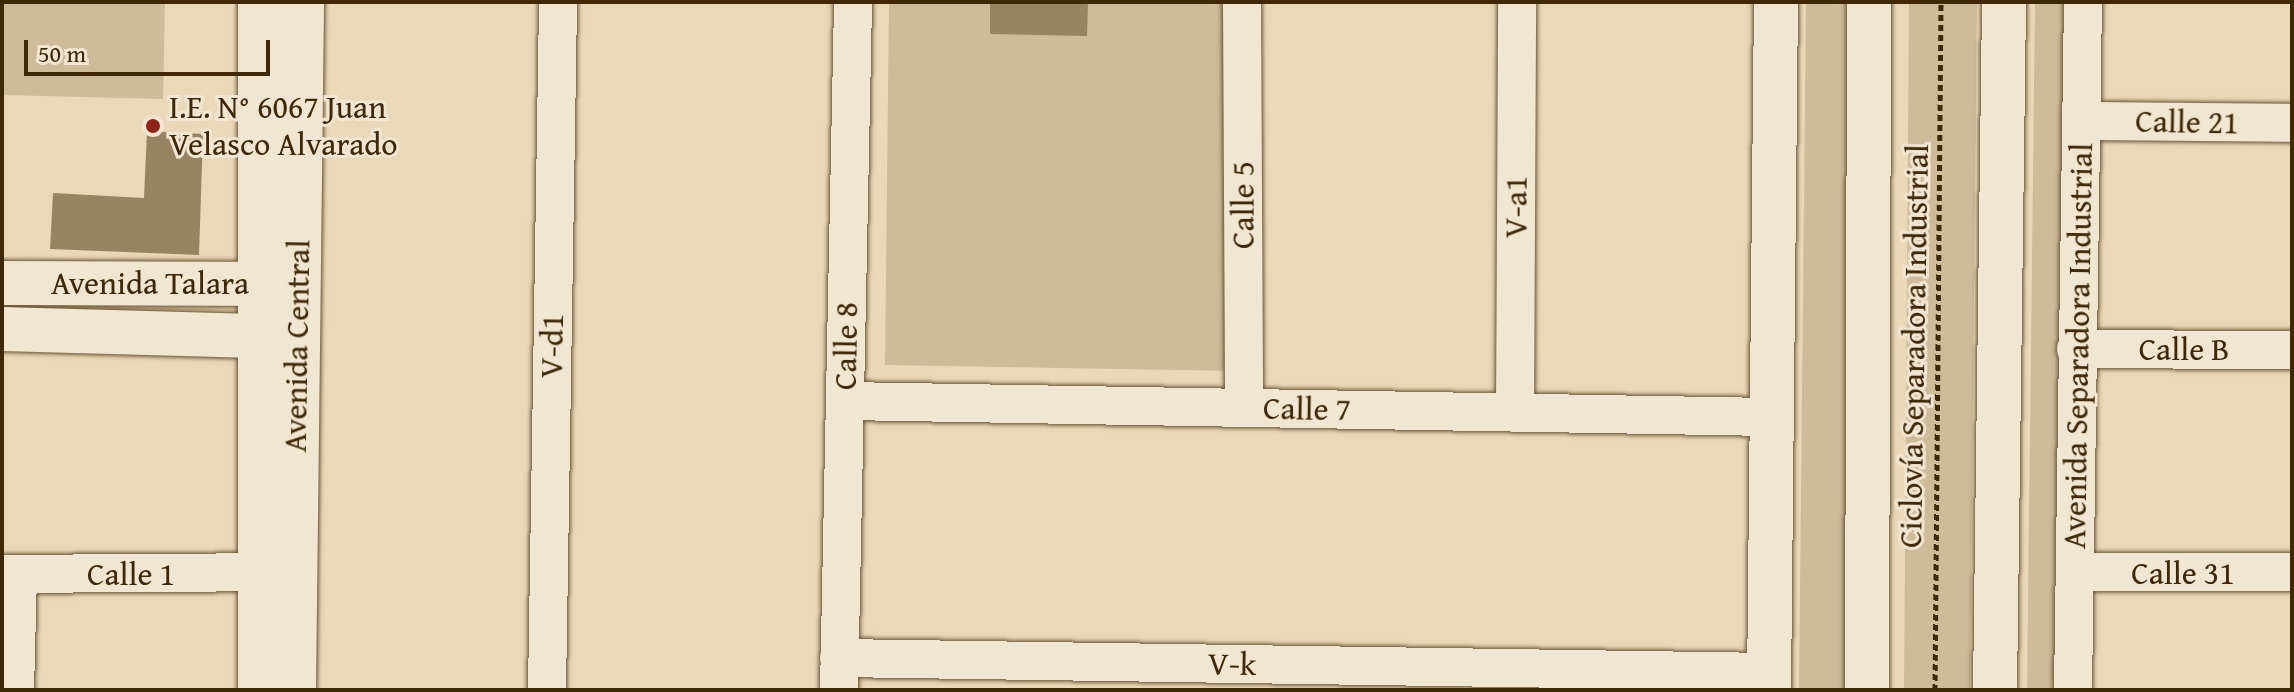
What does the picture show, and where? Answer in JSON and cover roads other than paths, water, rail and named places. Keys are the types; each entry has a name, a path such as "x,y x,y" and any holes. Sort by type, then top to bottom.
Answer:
{"street":[{"name":"Avenida Central","path":"260,2 279,284 294,690"},
{"name":"Avenida Central","path":"279,284 302,2"},
{"name":"V-d1","path":"547,690 558,2"},
{"name":"Calle 8","path":"839,674 853,2"},
{"name":"Calle 5","path":"1242,2 1244,408"},
{"name":"V-a1","path":"1515,413 1517,2"},
{"path":"1769,681 1776,2"},
{"path":"1867,690 1869,2"},
{"path":"1995,690 2004,2"},
{"name":"Avenida Separadora Industrial","path":"2073,690 2083,2"},
{"name":"Calle 21","path":"2082,121 2292,123"},
{"name":"Avenida Talara","path":"2,283 279,284"},
{"name":"Avenida Talara","path":"2,329 280,336"},
{"name":"Avenida Central","path":"260,690 260,572 280,336"},
{"name":"Calle B","path":"2076,349 2292,350"},
{"name":"Calle 7","path":"845,401 1770,417"},
{"name":"Calle 1","path":"10,574 260,572"},
{"name":"Calle 31","path":"2075,572 2292,572"},
{"path":"10,574 15,690"},
{"name":"V-k","path":"839,674 1769,681"}],"place":[{"name":"I.E. N° 6067 Juan Velasco Alvarado","path":"153,126"}]}
